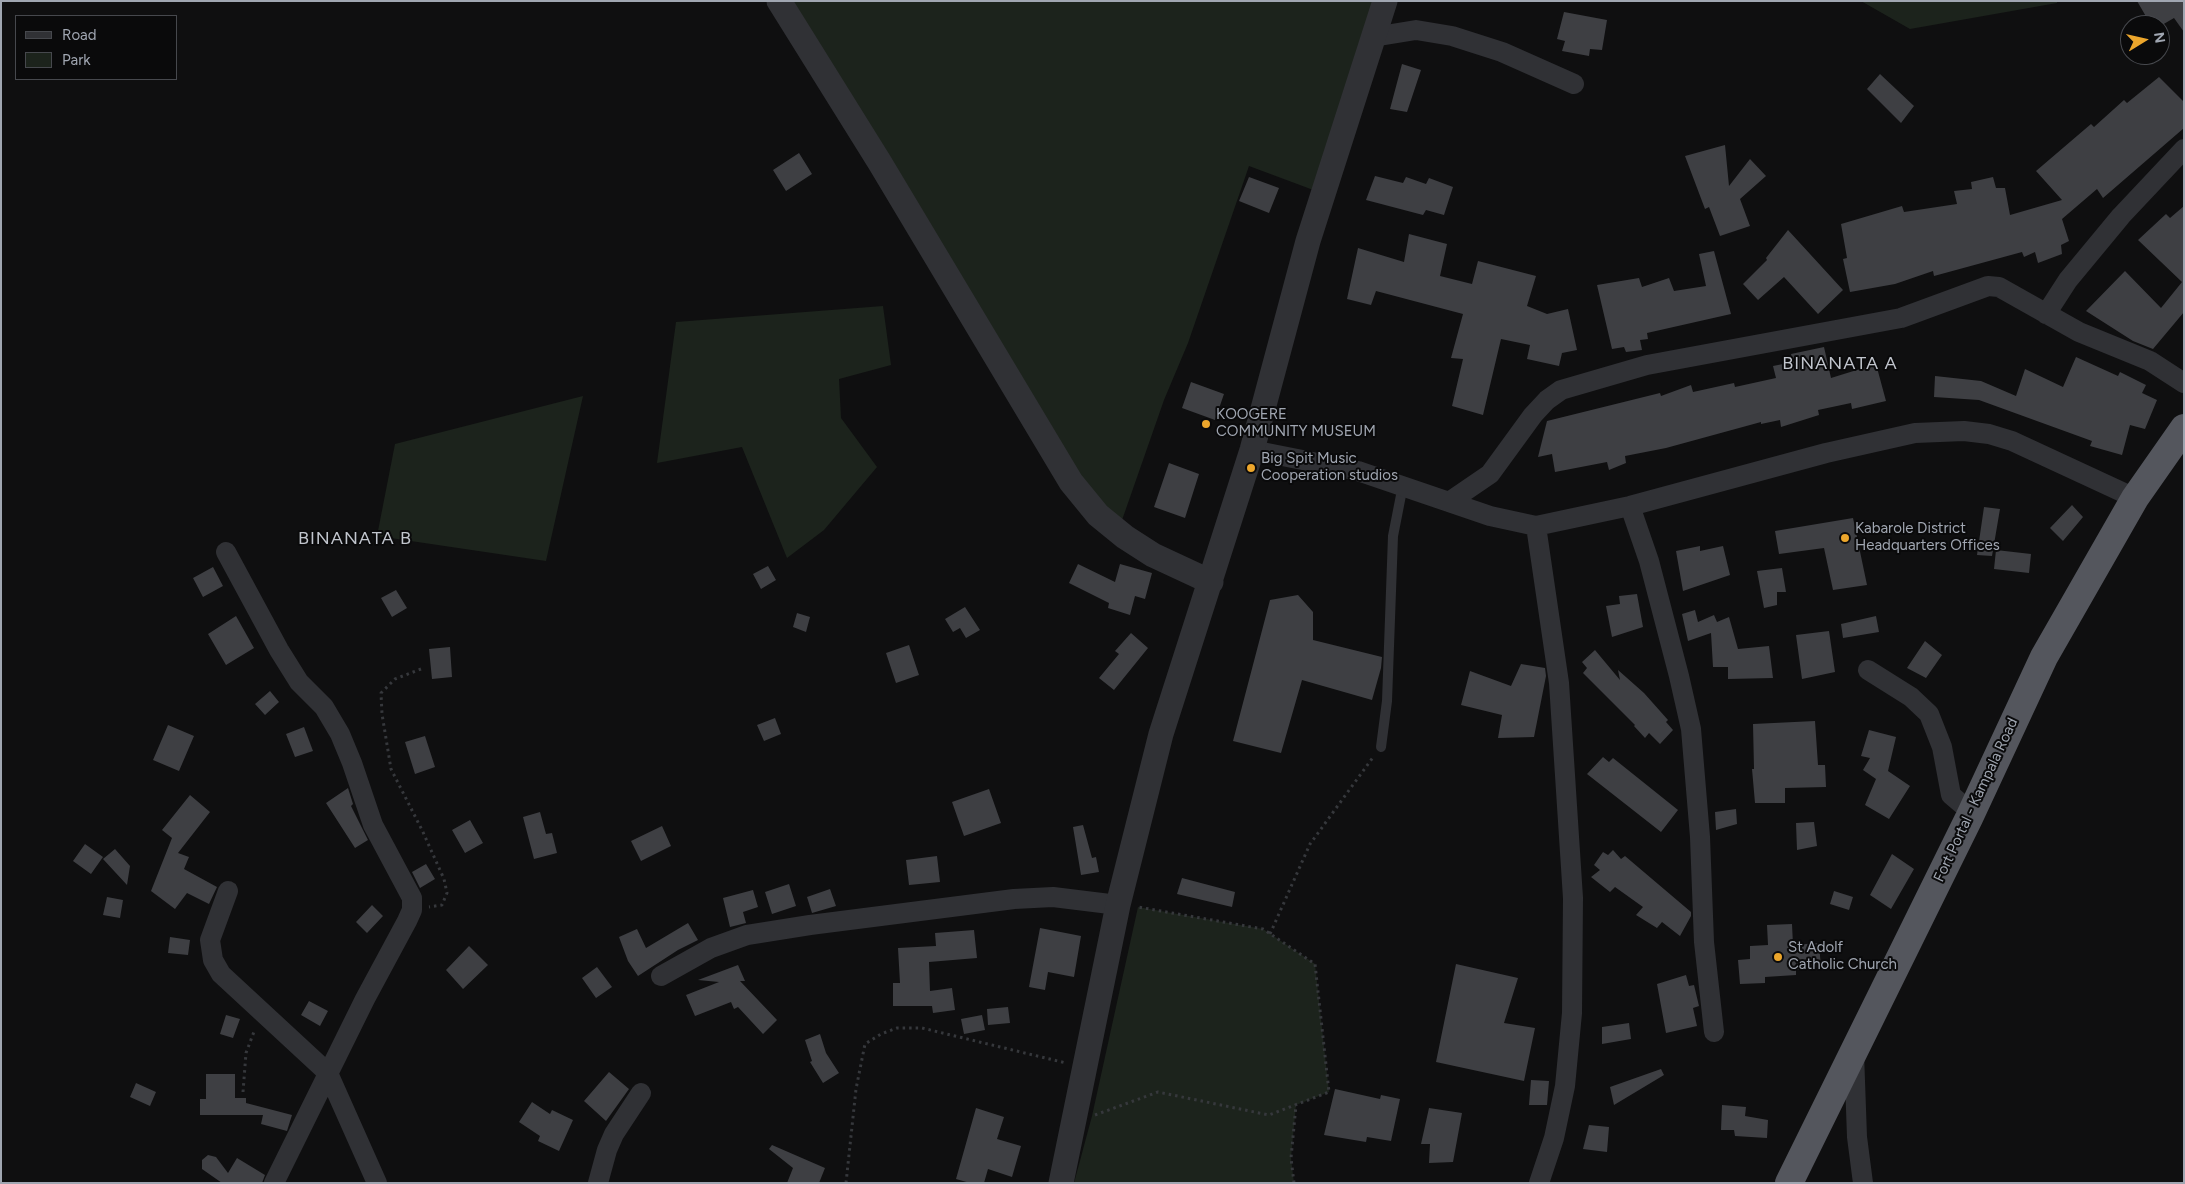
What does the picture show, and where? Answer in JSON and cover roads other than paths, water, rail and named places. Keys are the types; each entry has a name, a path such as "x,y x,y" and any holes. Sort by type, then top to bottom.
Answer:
{"highway":[{"name":"Fort Portal - Kampala Road","path":"1789,1183 1971,812 2044,657 2134,498 2184,428"}],"street":[{"path":"779,1 880,163 1071,482 1098,515 1125,537 1153,555 1211,582"},
{"path":"1061,1183 1118,905 1162,734 1252,450 1308,241 1385,1"},
{"path":"1373,37 1416,30 1452,36 1502,52 1574,84"},
{"path":"2046,314 2068,280 2121,216 2184,149"},
{"path":"1449,502 1490,474 1532,415 1547,400 1561,390 1647,365 1901,318 1988,286 1999,287 2079,332 2150,361 2184,383"},
{"path":"1252,450 1358,471 1490,516 1536,526 1630,506 1826,453 1915,434 1964,432 1989,434 2012,441 2134,498"},
{"path":"1630,506 1649,561 1691,729 1700,837 1704,942 1714,1032"},
{"path":"1536,526 1559,683 1568,794 1574,923 1572,1013 1565,1086 1554,1138 1539,1183"},
{"path":"226,552 278,650 299,682 324,707 340,734 352,762 372,825 412,898 412,910 274,1183"},
{"path":"1868,670 1911,697 1929,714 1942,747 1952,795 1971,812"},
{"path":"228,891 210,940 213,960 221,974 328,1073 377,1183"},
{"path":"661,976 711,948 747,935 810,924 1014,899 1052,897 1118,905"},
{"path":"1854,1049 1857,1136 1863,1183"},
{"path":"598,1183 610,1142 641,1093"}],"lane":[{"path":"1381,747 1388,692 1393,536 1403,485"}],"place":[{"name":"KOOGERE COMMUNITY MUSEUM","path":"1206,424"},
{"name":"Big Spit Music Cooperation studios","path":"1251,468"},
{"name":"Kabarole District Headquarters Offices","path":"1845,538"},
{"name":"St Adolf Catholic Church","path":"1778,957"}],"district":[{"name":"BINANATA A","path":"1840,364"},
{"name":"BINANATA B","path":"355,539"}]}
